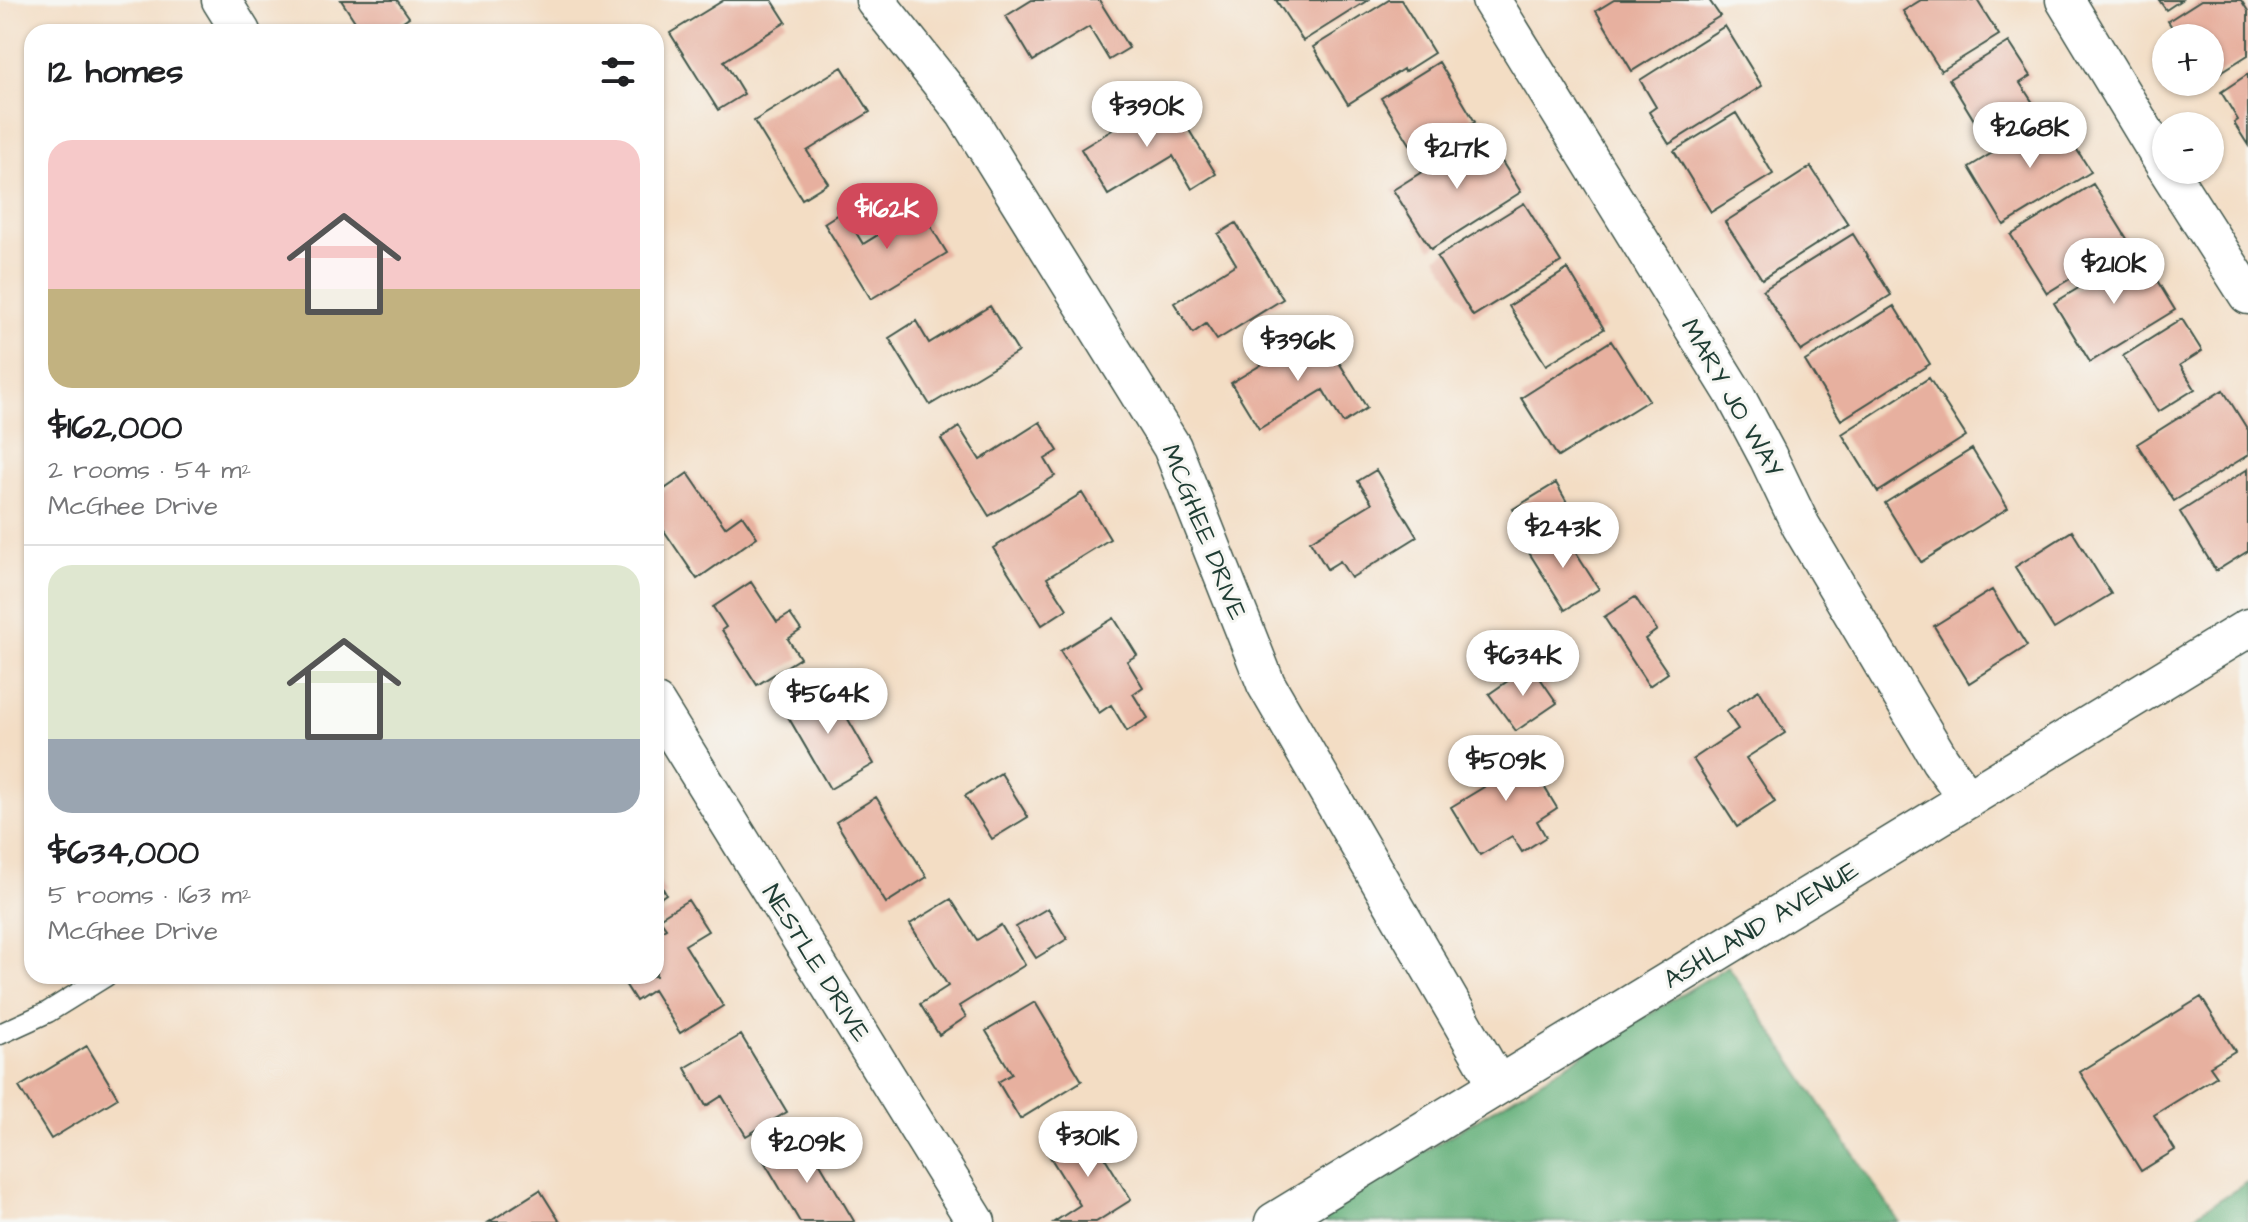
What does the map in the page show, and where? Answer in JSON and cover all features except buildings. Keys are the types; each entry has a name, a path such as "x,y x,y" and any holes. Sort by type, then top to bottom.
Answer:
{"street":[{"path":"221,0 236,24"},
{"name":"MCGHEE DRIVE","path":"875,0 965,113 1172,447 1266,684 1498,1085"},
{"name":"MARY JO WAY","path":"1491,0 1735,395 1801,526 1940,760 1968,799"},
{"path":"2065,0 2152,144"},
{"path":"2177,184 2248,295"},
{"name":"ASHLAND AVENUE","path":"1274,1222 2248,628"},
{"name":"NESTLE DRIVE","path":"664,717 976,1222"}],"lane":[{"path":"0,1034 48,1012 93,984"}],"green space":[{"path":"1728,966 1899,1222 1309,1222"},
{"path":"2248,1182 2248,1222 2184,1222"}]}
